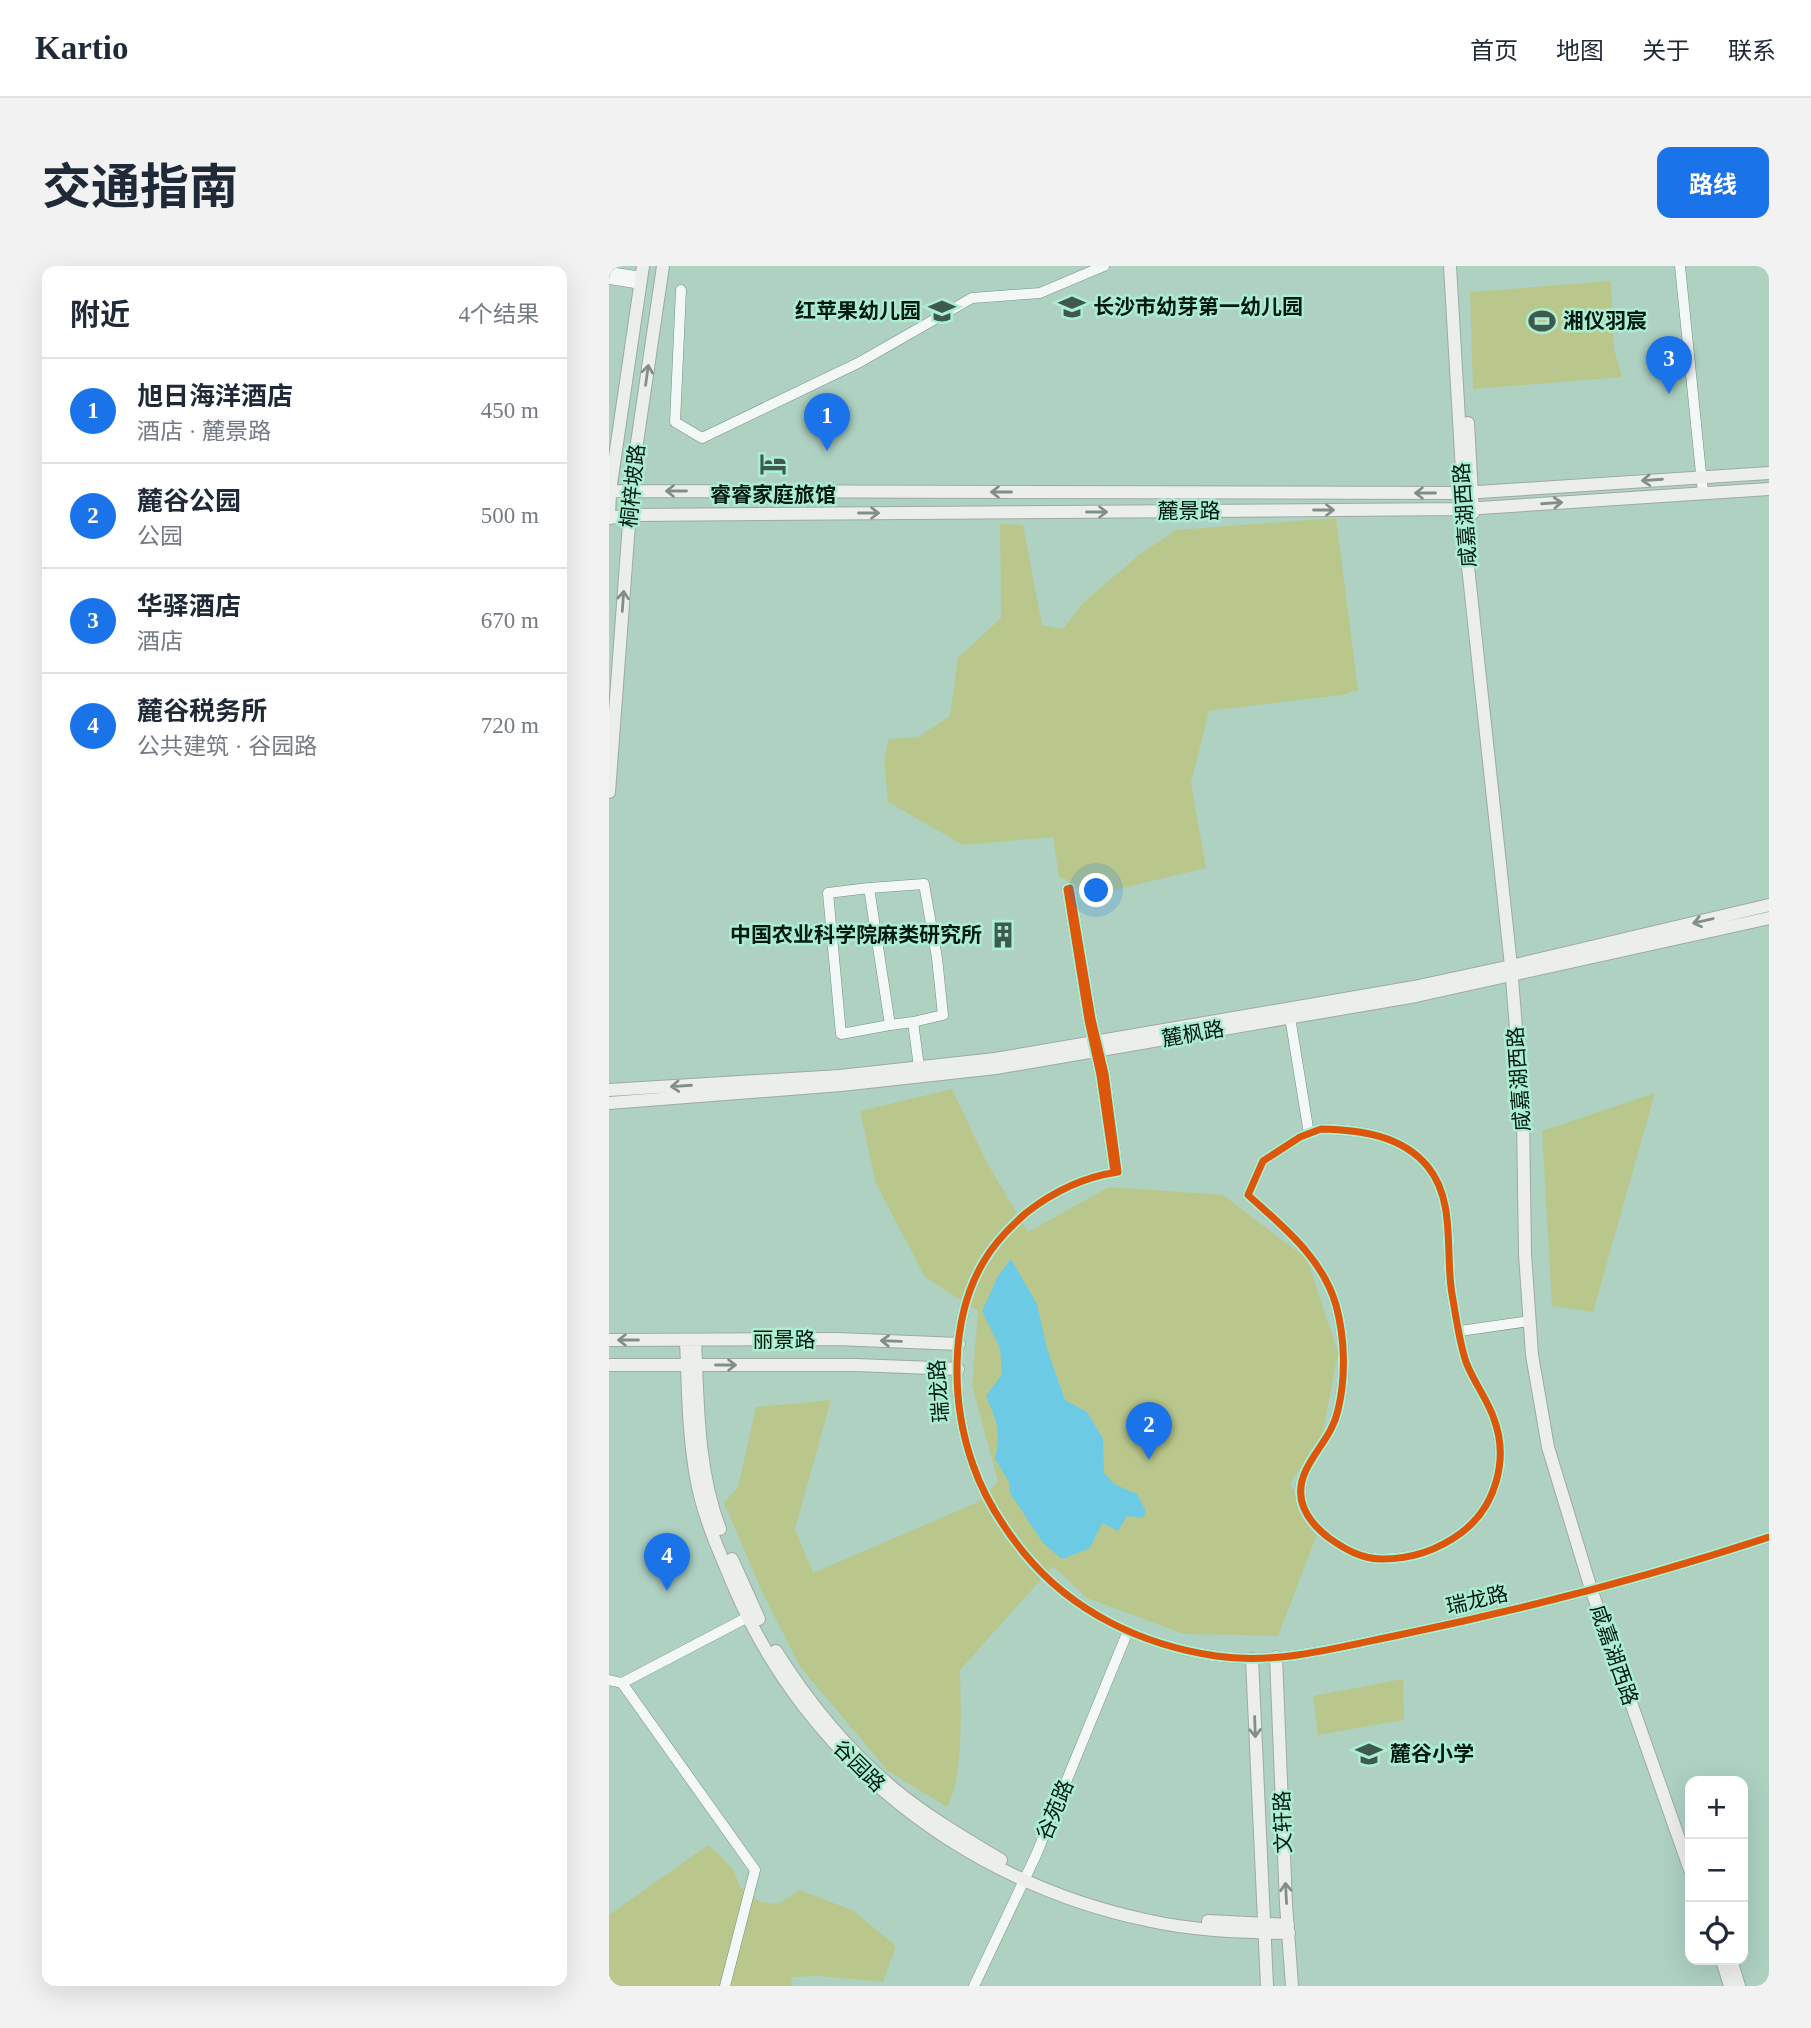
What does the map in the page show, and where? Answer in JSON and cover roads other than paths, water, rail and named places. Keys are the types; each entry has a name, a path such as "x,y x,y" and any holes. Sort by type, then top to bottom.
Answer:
{"main road":[{"name":"桐梓坡路","path":"609,792 631,490 663,266"},
{"name":"咸嘉湖西路","path":"1450,266 1468,508 1469,571 1531,1116 1534,1253 1541,1354 1556,1445 1596,1591 1688,1839"},
{"name":"咸嘉湖西路","path":"1459,266 1467,493"},
{"name":"桐梓坡路","path":"609,517 610,491 642,276"},
{"name":"麓景路","path":"610,491 1467,493 1769,473"},
{"name":"麓景路","path":"609,517 1468,508 1769,489"},
{"path":"609,1090 840,1076 1096,1046 1516,970 1769,905"},
{"name":"麓枫路","path":"609,1103 867,1082 996,1068 1096,1046 1416,996 1516,970 1769,918"},
{"name":"咸嘉湖西路","path":"1516,970 1523,1116 1525,1254 1532,1356 1548,1447 1685,1855"},
{"name":"丽景路","path":"609,1340 837,1339 957,1344"},
{"name":"谷园路","path":"690,1340 706,1480 716,1518 760,1622 793,1678 844,1740 893,1788 958,1835 1067,1899 1148,1921 1198,1929 1288,1929"},
{"name":"丽景路","path":"609,1365 856,1365 956,1368"},
{"name":"谷园路","path":"692,1365 693,1453 701,1500 748,1617 794,1695 862,1771 928,1826 971,1853 1028,1878"},
{"name":"文轩路","path":"1276,1661 1292,1986"},
{"name":"文轩路","path":"1252,1662 1268,1986"},
{"path":"1724,1965 1730,1986"},
{"path":"1733,1965 1739,1986"}],"street":[{"path":"681,290 675,422 702,439 860,362 972,298 1040,293 1104,266"},
{"path":"1675,266 1698,477 1703,493"},
{"path":"1680,266 1698,477"},
{"path":"609,272 642,276"},
{"path":"609,279 642,276"},
{"path":"924,884 937,958 943,1015 913,1022 841,1034 828,893 924,884"},
{"path":"869,888 890,1025"},
{"path":"1067,888 1070,888 1096,1046 1067,888"},
{"path":"1290,1017 1308,1134"},
{"path":"913,1022 919,1067"},
{"name":"瑞龙路","path":"1096,1046 1116,1170 1058,1191 1024,1215 1000,1238 984,1260 970,1292 957,1344 955,1408 960,1438 977,1489 991,1514 1023,1558 1052,1589 1084,1614 1157,1643 1215,1656 1252,1662 1310,1659 1473,1625 1769,1543"},
{"path":"1321,1129 1352,1130 1381,1136 1406,1148 1427,1165 1439,1183 1446,1212 1452,1293 1465,1358 1474,1382 1495,1418 1501,1459 1496,1482 1485,1507 1468,1528 1446,1544 1425,1553 1381,1559 1352,1552 1314,1526 1303,1510 1301,1491 1305,1471 1334,1425 1339,1408 1343,1371 1336,1305 1321,1270 1309,1254 1248,1195 1263,1161 1277,1150 1308,1134 1321,1129"},
{"path":"1459,1331 1530,1321"},
{"name":"瑞龙路","path":"1596,1591 1769,1537"},
{"path":"609,1680 622,1683 748,1617"},
{"name":"谷苑路","path":"980,1986 1130,1634"},
{"path":"622,1683 755,1870 725,1986"},
{"name":"谷苑路","path":"974,1986 1028,1878"}],"water":[{"path":"1011,1259 1037,1304 1047,1349 1065,1400 1087,1412 1103,1439 1104,1473 1114,1484 1137,1494 1146,1511 1143,1518 1127,1516 1118,1531 1102,1523 1090,1548 1062,1559 1043,1543 1010,1493 1009,1482 995,1459 997,1427 986,1396 1002,1374 1000,1348 982,1311 998,1276"}],"place":[{"name":"长沙市幼芽第一幼儿园","path":"1072,307"},
{"name":"红苹果幼儿园","path":"942,311"},
{"name":"湘仪羽宸","path":"1542,321"},
{"name":"华驿酒店","path":"1669,394"},
{"name":"旭日海洋酒店","path":"827,451"},
{"name":"睿睿家庭旅馆","path":"773,464"},
{"name":"中国农业科学院麻类研究所","path":"1003,935"},
{"name":"麓谷公园","path":"1149,1460"},
{"name":"麓谷税务所","path":"667,1591"},
{"name":"麓谷小学","path":"1369,1754"}]}
